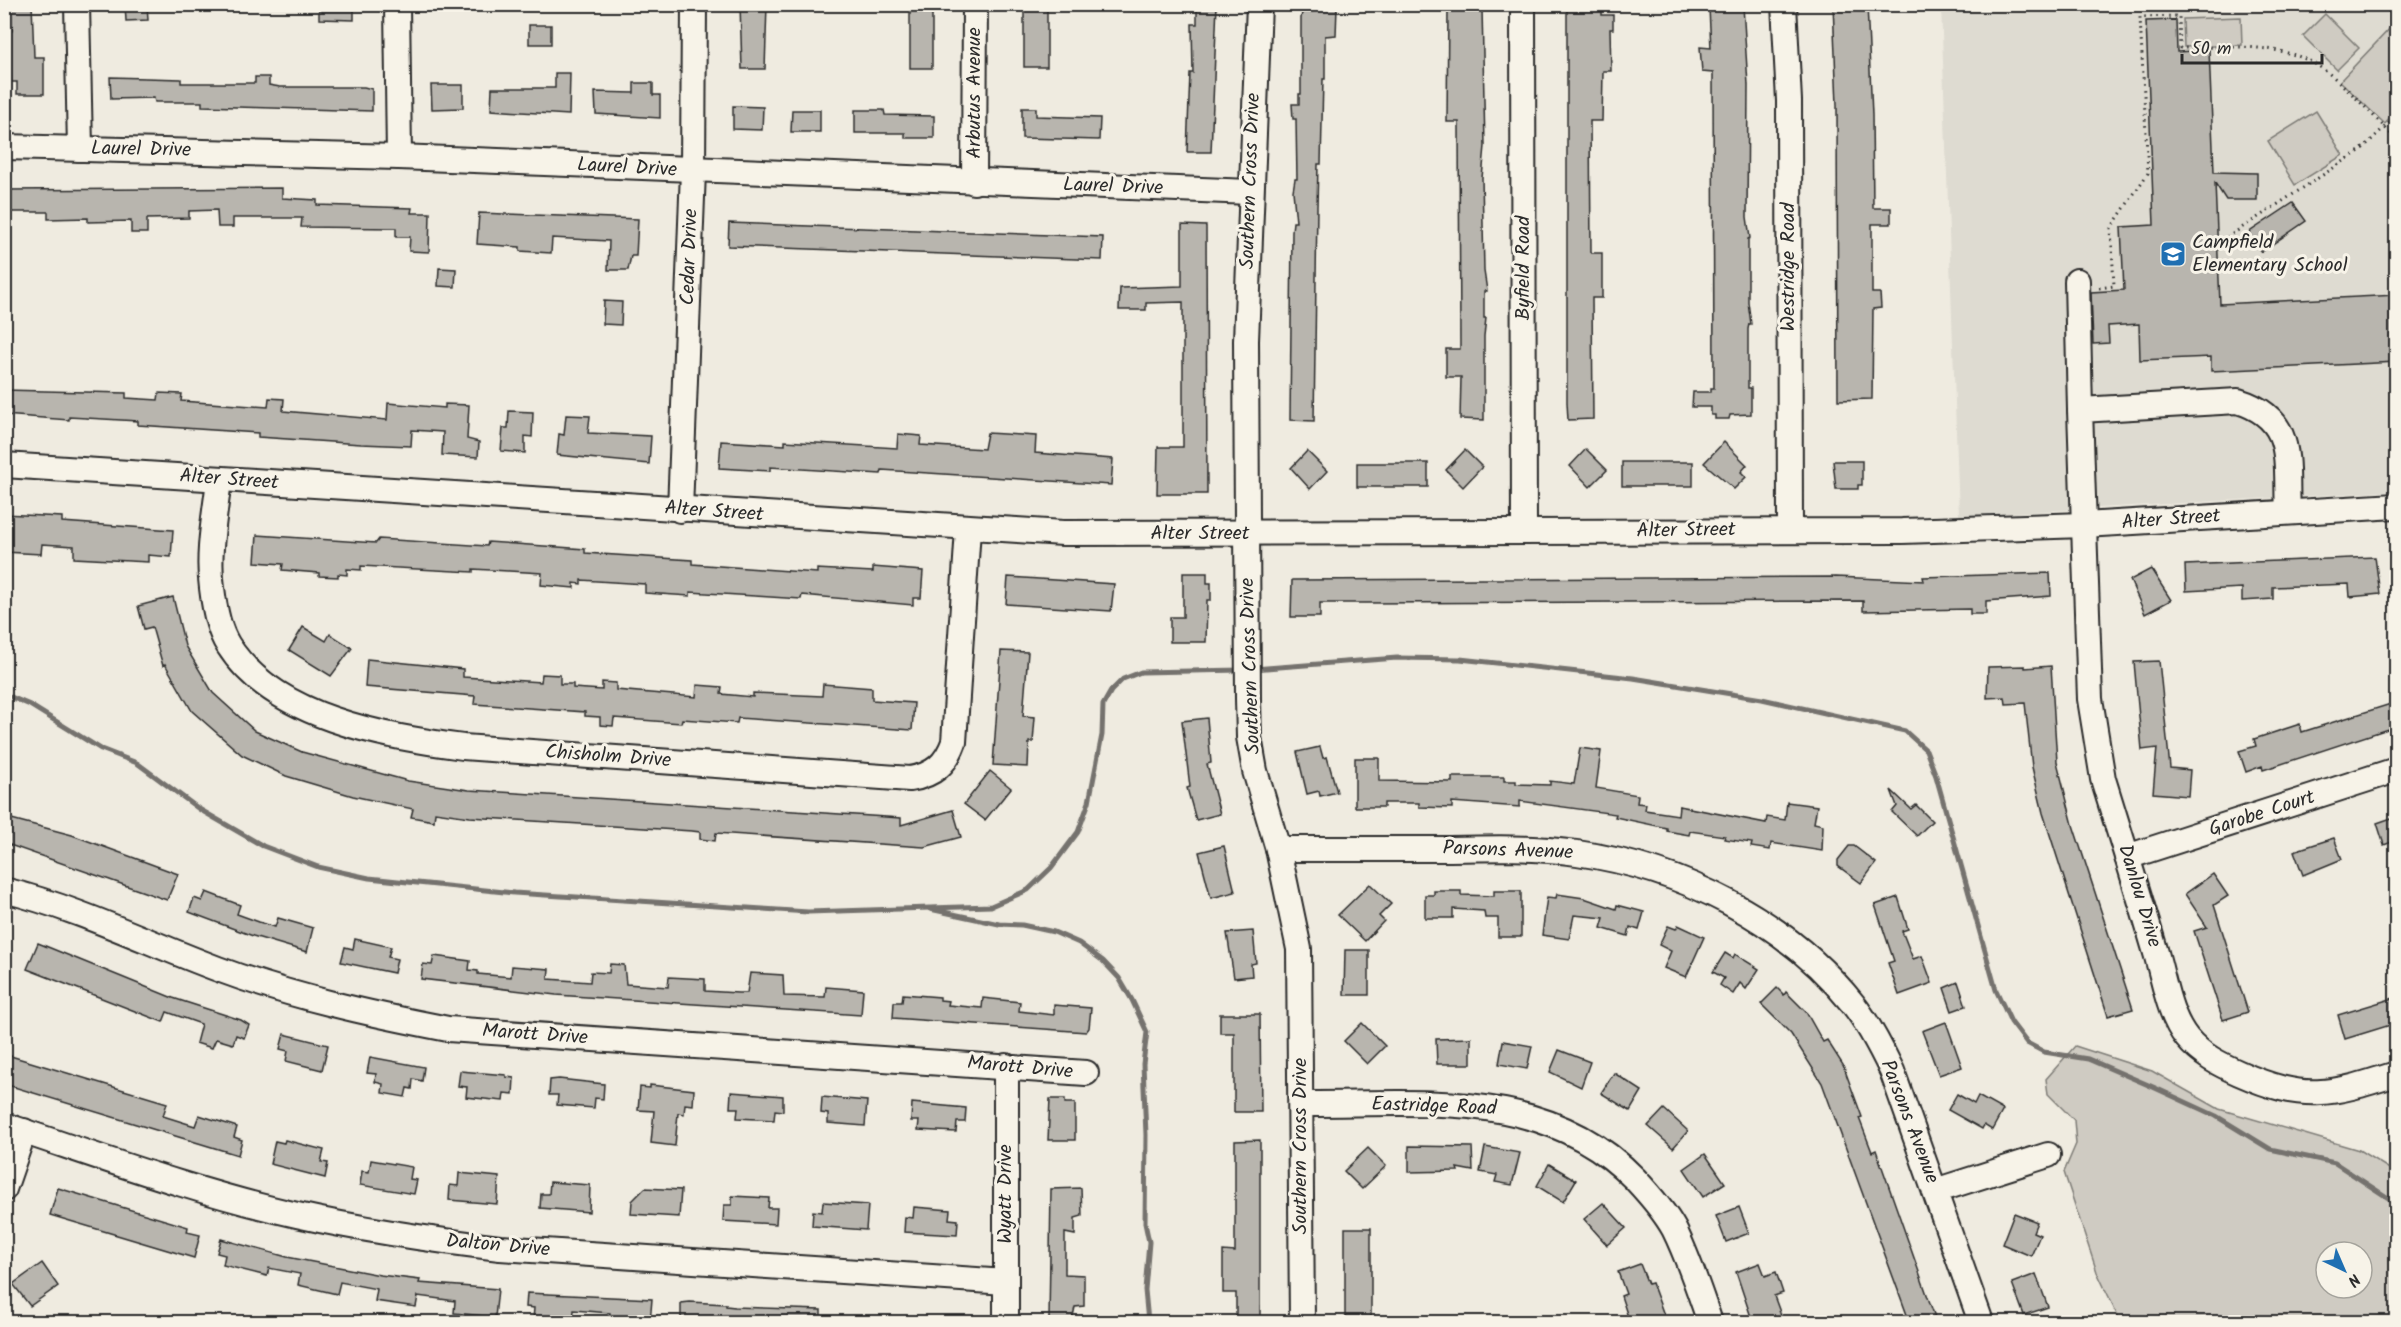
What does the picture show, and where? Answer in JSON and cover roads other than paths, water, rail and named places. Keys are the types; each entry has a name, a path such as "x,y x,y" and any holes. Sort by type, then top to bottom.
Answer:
{"street":[{"path":"77,4 80,149"},
{"path":"397,4 399,157"},
{"name":"Cedar Drive","path":"681,510 693,171 694,4"},
{"name":"Arbutus Avenue","path":"974,182 975,4"},
{"name":"Southern Cross Drive","path":"1259,4 1246,341 1249,737 1255,771 1278,849 1299,949 1302,1323"},
{"name":"Byfield Road","path":"1523,4 1524,532"},
{"name":"Westridge Road","path":"1784,4 1789,113 1790,530"},
{"name":"Laurel Drive","path":"4,147 399,157 693,171 1250,192"},
{"name":"Danlou Drive","path":"2077,286 2090,699 2103,779 2176,1019 2186,1036 2201,1052 2218,1064 2271,1087 2295,1093 2345,1090 2397,1074"},
{"path":"2080,410 2238,401 2256,407 2279,427 2283,440 2288,512"},
{"name":"Alter Street","path":"4,465 968,529 1063,533 1902,531 2084,525 2397,506"},
{"name":"Chisholm Drive","path":"219,480 211,555 212,588 227,644 250,671 278,696 315,713 416,741 463,747 910,779 926,777 938,769 948,758 954,742 968,529"},
{"name":"Garobe Court","path":"2127,857 2397,770"},
{"name":"Parsons Avenue","path":"1278,849 1528,848 1577,853 1625,863 1710,893 1749,914 1786,939 1822,968 1855,1006 1892,1071 1981,1323"},
{"name":"Marott Drive","path":"4,890 64,909 220,970 388,1018 448,1029 1086,1073"},
{"name":"Wyatt Drive","path":"1006,1066 1006,1323"},
{"name":"Eastridge Road","path":"1301,1104 1473,1105 1511,1110 1548,1122 1588,1141 1623,1167 1650,1196 1673,1228 1710,1323"},
{"path":"4,1189 14,1128"},
{"name":"Dalton Drive","path":"14,1128 231,1198 318,1220 428,1239 500,1248 1006,1282"},
{"path":"1935,1191 2048,1155"}],"waterway":[{"path":"1254,669 1397,658 1460,659 1633,678 1762,699 1905,731 1926,750 1936,776 1996,990 2011,1022 2027,1043 2044,1052 2088,1059 2153,1087 2216,1116 2270,1149 2335,1163 2396,1203"},
{"path":"4,694 30,705 101,749 137,763 199,809 263,846 318,867 369,878 514,893 808,912 991,906 1028,890 1051,868 1078,832 1089,802 1102,735 1103,705 1111,691 1123,679 1141,672 1242,670"},
{"path":"930,909 999,924 1022,925 1054,932 1079,943 1103,961 1119,978 1132,1000 1147,1032 1143,1064 1146,1135 1145,1223 1149,1242 1145,1290 1148,1322"}],"place":[{"name":"Campfield Elementary School","path":"2173,254"}]}
